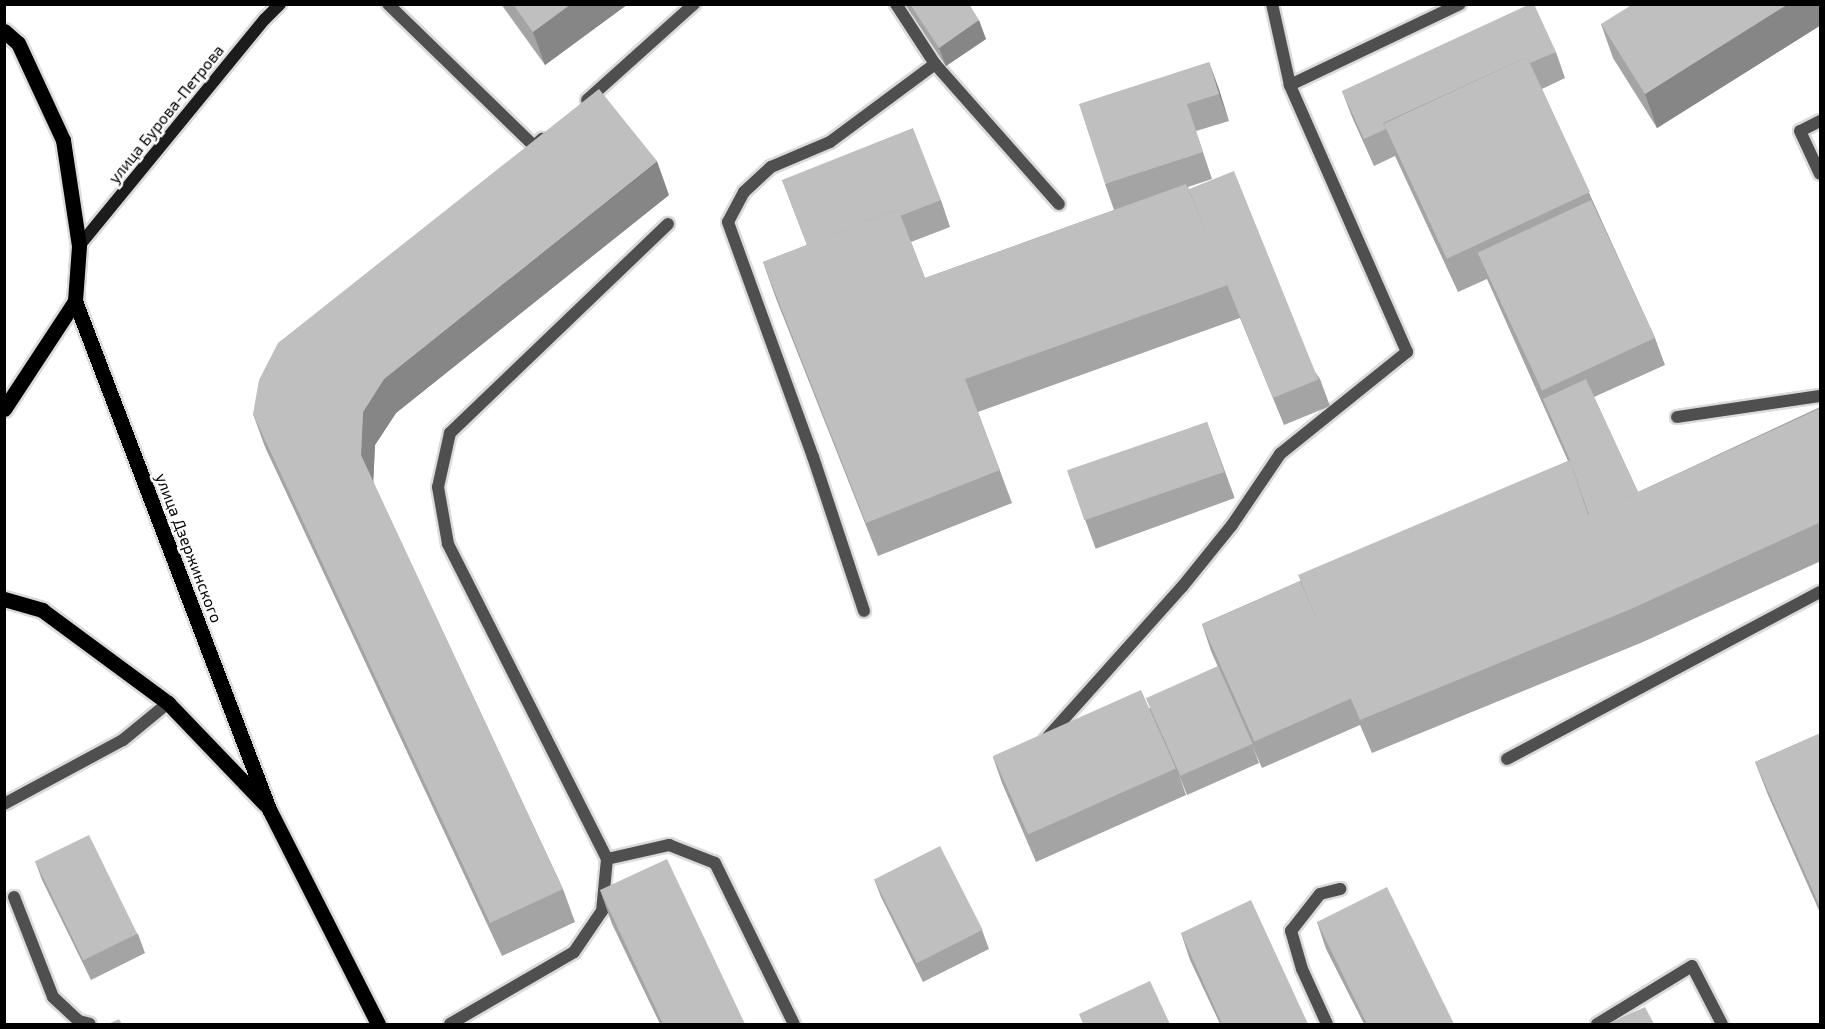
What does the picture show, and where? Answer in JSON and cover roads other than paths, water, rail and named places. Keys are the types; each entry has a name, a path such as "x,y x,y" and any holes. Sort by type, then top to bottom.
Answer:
{"main road":[{"name":"улица Бурова-Петрова","path":"79,246 264,19 280,4"},
{"path":"4,31 18,44 63,140 79,246 75,301 4,409"},
{"name":"улица Дзержинского","path":"75,301 269,809 378,1024"},
{"name":"улица Дзержинского","path":"4,599 42,610 168,703 269,809"}],"lane":[{"path":"388,4 534,146 552,131"},
{"path":"579,107 694,4"},
{"path":"896,4 935,64 1059,204"},
{"path":"1039,747 1182,587 1232,525 1280,454 1407,351 1290,85 1272,4"},
{"path":"1290,85 1460,4"},
{"path":"864,611 813,457 728,222 744,192 771,167 830,142 935,64"},
{"path":"1821,121 1800,131 1821,174"},
{"path":"450,1024 574,952 602,911 607,859 448,544 438,487 450,433 668,224"},
{"path":"1677,417 1821,396"},
{"path":"1507,759 1821,592"},
{"path":"4,804 123,740 168,703"},
{"path":"607,859 669,845 715,863 794,1024"},
{"path":"1327,1024 1302,969 1291,931 1320,894 1340,889"},
{"path":"14,897 53,997 79,1021 90,1024"},
{"path":"1597,1024 1692,966 1722,1024"}]}
